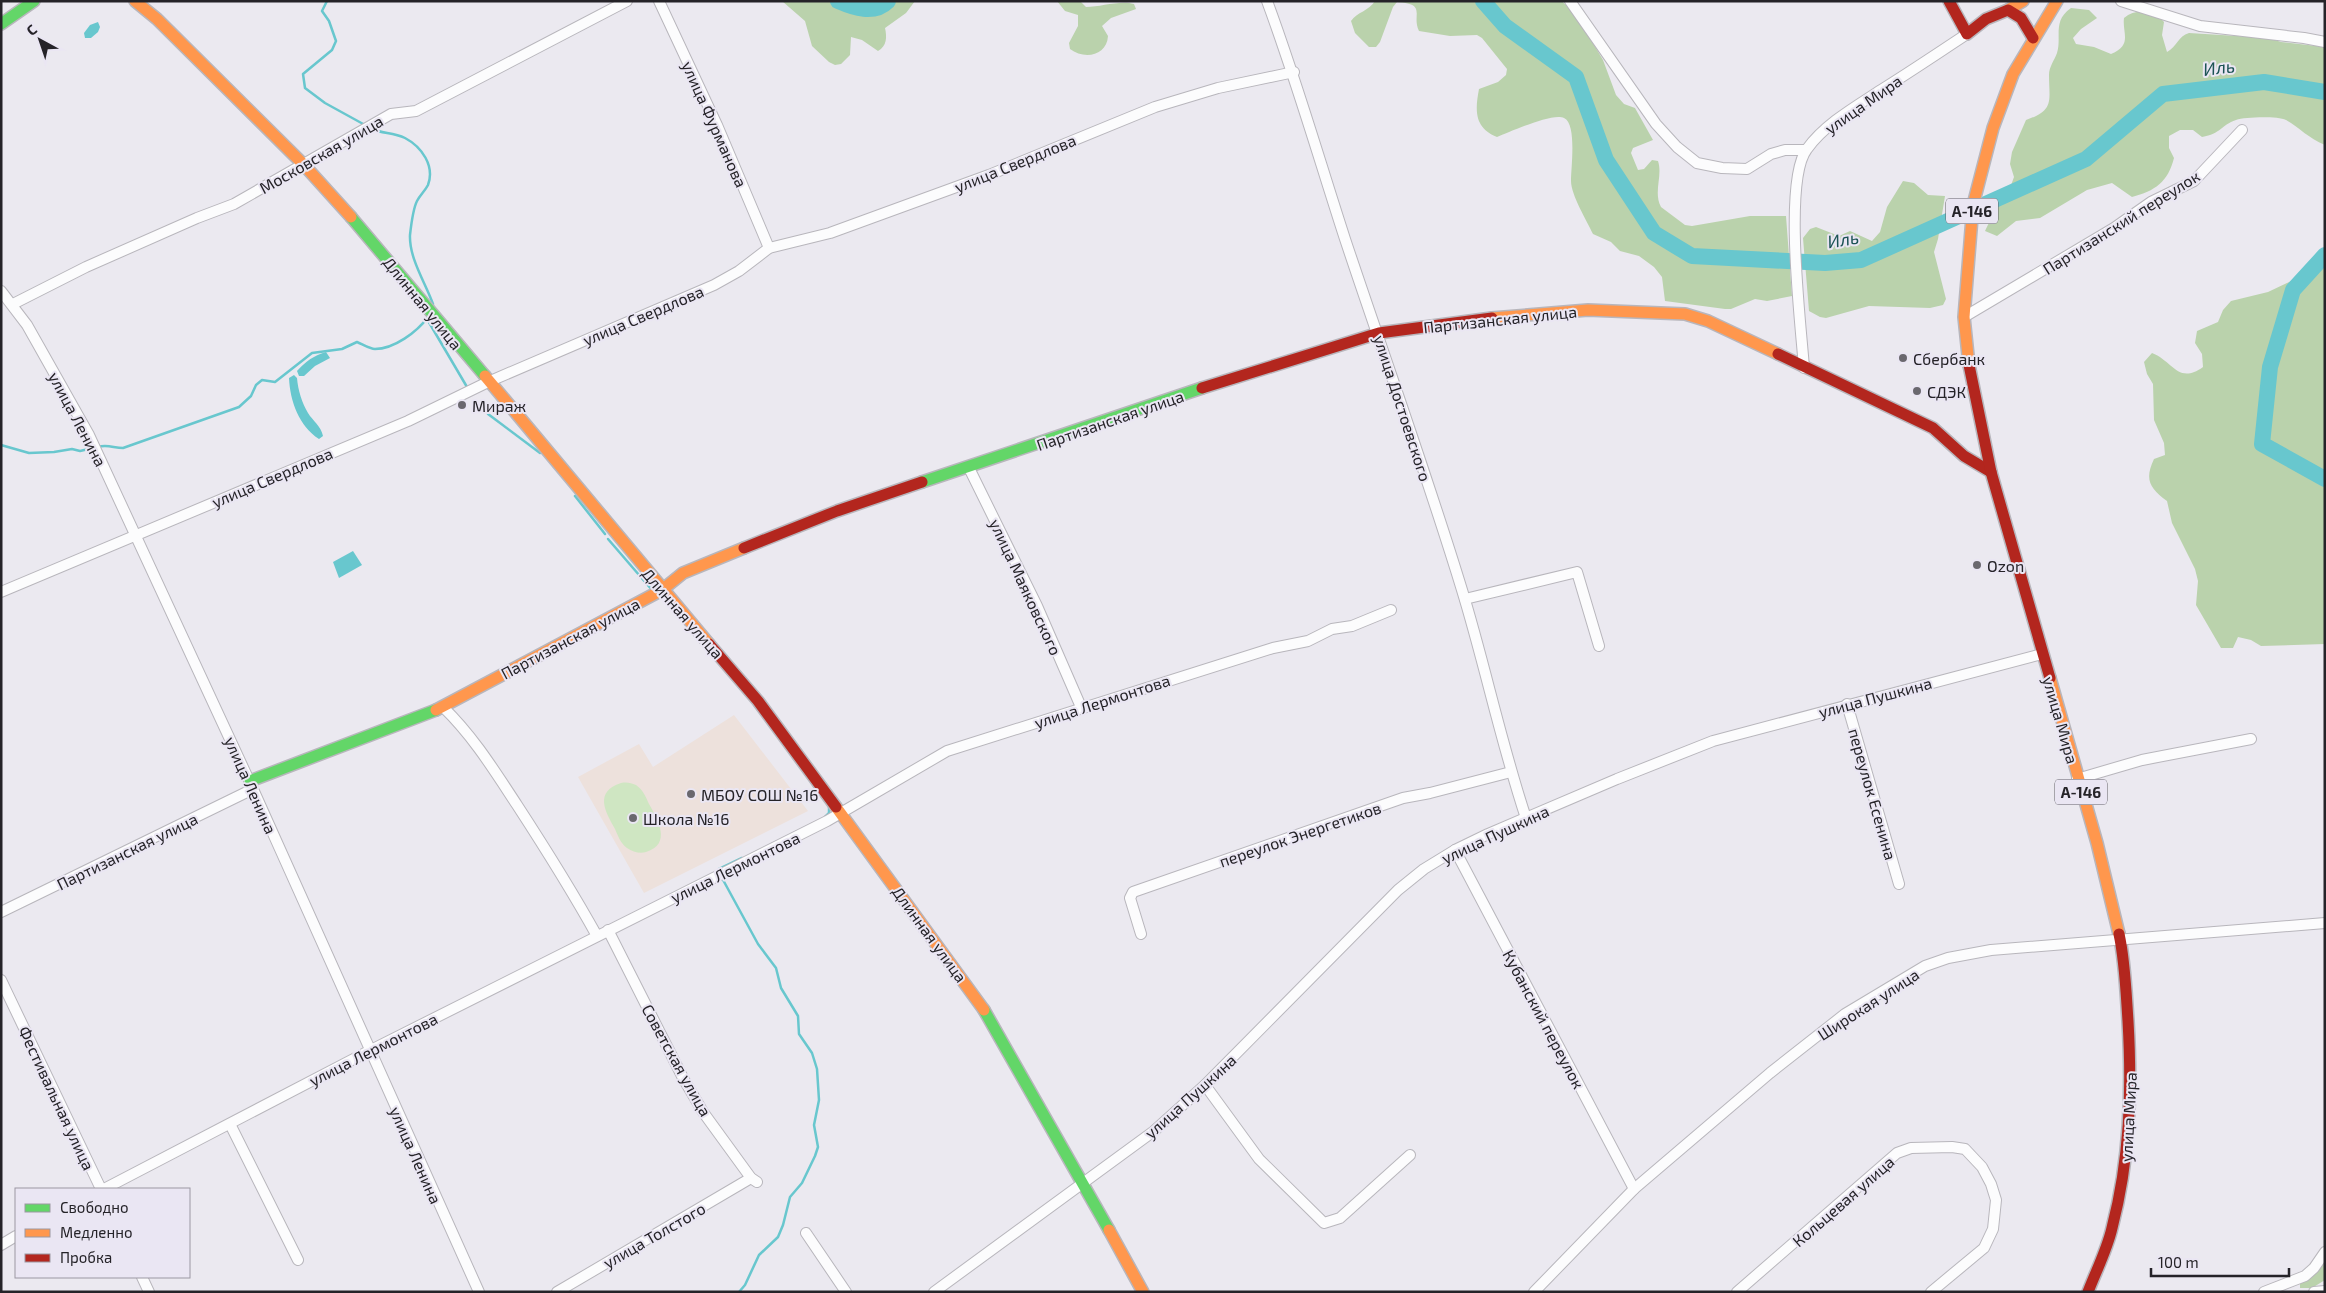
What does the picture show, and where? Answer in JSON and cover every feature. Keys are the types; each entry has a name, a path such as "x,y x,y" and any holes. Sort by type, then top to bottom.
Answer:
{"main road":[{"path":"1,24 34,1"},
{"name":"Длинная улица","path":"135,1 157,19 304,165 364,230 488,382 662,590 758,701 981,1004 1083,1182 1143,1292"},
{"path":"1948,1 1967,34"},
{"name":"улица Мира","path":"1967,34 1986,19 2008,10 2023,1"},
{"name":"А-146","path":"2033,38 2057,1"},
{"path":"2008,10 2021,18 2033,38"},
{"name":"улица Мира","path":"2033,38 2013,74 1993,128 1972,205 1964,317 1969,364 1991,472 2077,779 2097,843 2120,939 2128,1003 2131,1069 2130,1119 2125,1170 2112,1230 2090,1291"},
{"name":"Партизанская улица","path":"251,785 443,707 495,677 662,590 683,573 760,540 837,511 1252,371 1378,333 1478,319 1588,310 1685,314 1708,321 1933,428 1964,456 1991,472"}],"street":[{"name":"Московская улица","path":"13,304 86,267 197,218 234,204 379,120 399,111 416,111 627,1"},
{"name":"улица Фурманова","path":"658,1 717,124 769,248"},
{"name":"улица Достоевского","path":"1267,1 1294,72 1335,210 1378,333 1465,600 1511,772 1526,818"},
{"path":"2121,1 2200,26 2325,42"},
{"path":"1576,3 1610,60 1656,124 1677,147 1697,163 1722,168 1747,169 1771,154 1785,150 1805,150"},
{"name":"улица Мира","path":"1804,368 1794,214 1797,179 1805,150 1826,129 1858,105 1967,34"},
{"name":"улица Свердлова","path":"1,592 408,421 488,382 714,285 739,271 769,248 830,233 989,175 1155,107 1218,88 1294,72"},
{"name":"Партизанский переулок","path":"1964,317 2114,228 2151,202 2194,181 2242,130"},
{"name":"улица Ленина","path":"1,291 28,325 89,435 251,785 479,1292"},
{"name":"улица Маяковского","path":"969,468 1038,606 1081,707"},
{"path":"1465,600 1577,572 1598,646"},
{"name":"улица Лермонтова","path":"104,1188 369,1051 841,813 947,751 1081,707 1273,648 1308,641 1332,629 1352,626 1391,610"},
{"name":"улица Пушкина","path":"934,1292 1154,1131 1205,1086 1398,890 1424,868 1455,850 1526,818 1713,741 1847,704 2042,654"},
{"name":"переулок Есенина","path":"1847,704 1899,884"},
{"path":"443,707 462,726 492,766 560,870 597,936"},
{"path":"2077,779 2142,760 2251,739"},
{"name":"переулок Энергетиков","path":"1141,934 1130,898 1132,892 1403,798 1511,772"},
{"name":"Партизанская улица","path":"1,912 251,785"},
{"name":"Кубанский переулок","path":"1455,850 1634,1189"},
{"name":"Широкая улица","path":"1534,1292 1634,1189 1770,1073 1845,1014 1925,966 1948,958 1991,950 2325,923"},
{"name":"Советская улица","path":"608,930 683,1078 703,1112 754,1180"},
{"name":"Фестивальная улица","path":"1,980 102,1188"},
{"path":"1205,1086 1259,1159 1324,1223 1340,1218 1410,1155"},
{"path":"230,1124 298,1260"},
{"name":"Кольцевая улица","path":"1737,1292 1897,1154 1911,1148 1952,1147 1965,1149 1982,1167 1991,1184 1996,1200 1993,1229 1984,1248 1931,1292"},
{"name":"улица Толстого","path":"557,1292 754,1180"},
{"path":"806,1233 846,1292"},
{"path":"1,1245 15,1237"},
{"path":"2264,1292 2305,1276 2314,1268 2325,1252"},
{"path":"142,1278 149,1292"},
{"path":"2314,1292 2325,1291"}],"shaded area":[{"name":"МБОУ СОШ №16","path":"734,715 808,811 644,893 578,777 639,744 653,767"}],"green space":[{"path":"782,1 915,1 906,13 885,28 886,41 881,49 878,51 862,40 851,37 850,55 841,64 835,65 829,62 812,46 805,21"},
{"path":"1057,1 1080,1 1086,7 1129,3 1134,4 1136,9 1111,18 1102,26 1108,36 1107,43 1099,52 1088,55 1070,49 1069,43 1078,26 1078,15 1065,11"},
{"path":"1375,1 1562,1 1578,18 1603,60 1616,95 1624,104 1635,108 1653,140 1633,148 1631,153 1638,170 1644,169 1652,160 1658,161 1658,196 1661,207 1685,225 1692,226 1750,216 1786,216 1792,296 1767,301 1755,299 1731,309 1665,301 1662,277 1654,267 1639,256 1620,251 1611,242 1593,234 1576,200 1572,187 1572,137 1568,122 1564,118 1558,117 1531,123 1497,137 1489,133 1484,129 1478,118 1479,89 1498,82 1506,75 1507,69 1482,38 1477,35 1450,36 1419,31 1415,8 1407,3 1397,2 1393,7 1380,42 1376,47 1369,47 1355,33 1351,21"},
{"path":"2071,8 2089,10 2097,18 2081,29 2073,38 2076,44 2094,47 2111,54 2122,47 2124,43 2124,18 2139,12 2155,15 2164,22 2162,35 2167,52 2185,34 2189,33 2269,38 2281,42 2325,47 2325,145 2286,120 2276,118 2236,120 2213,134 2202,137 2193,130 2180,130 2169,136 2169,148 2174,158 2168,173 2159,184 2147,192 2132,197 2112,183 2087,190 2040,218 2016,221 1997,236 1985,231 1996,208 2010,188 2014,177 2010,164 2012,152 2026,120 2042,112 2048,104 2049,72 2057,53 2060,24 2065,13"},
{"path":"1903,181 1914,183 1928,195 1945,196 1934,252 1946,299 1943,305 1930,308 1869,306 1826,318 1809,311 1803,238 1810,229 1816,227 1839,236 1850,231 1872,241 1880,232 1887,207"},
{"path":"2325,265 2325,644 2261,646 2251,640 2238,637 2233,648 2221,648 2196,605 2198,581 2195,569 2172,523 2167,501 2156,492 2150,483 2149,473 2154,459 2165,455 2164,443 2154,420 2153,384 2147,374 2144,362 2152,353 2181,373 2194,372 2203,367 2202,354 2195,343 2197,331 2218,322 2223,310 2231,301 2268,292"},
{"name":"Школа №16","path":"621,783 636,785 641,789 659,824 661,838 659,843 646,852 636,852 625,846 620,840 605,809 604,803 607,791"},
{"path":"2325,1258 2325,1280 2312,1288 2300,1288 2300,1282"}],"water":[{"path":"98,22 100,27 98,32 91,38 85,38 84,33 90,25"},
{"path":"326,352 330,358 315,366 304,376 299,376 297,371 304,364 313,357"},
{"path":"294,375 297,378 298,387 306,409 322,432 323,436 319,439 306,427 297,412 291,395 289,378"},
{"path":"353,551 362,565 339,578 333,562"}],"waterway":[{"path":"327,1 322,11 329,21 336,41 332,50 303,74 305,88 325,103 365,125"},
{"name":"Иль","path":"838,1 864,9 877,8 888,1"},
{"name":"Иль","path":"1483,1 1505,26 1576,77 1606,160 1654,233 1692,256 1825,263 1861,260 2086,159 2163,94 2264,82 2325,92"},
{"path":"372,129 405,138 417,146 426,158 430,178 428,185 416,204 412,218 410,244 433,304"},
{"name":"Иль","path":"2325,255 2293,290 2270,367 2262,444 2325,479"},
{"path":"98,447 123,448 239,407 251,396 256,385 262,380 275,382 312,353 342,349 357,342 373,349 390,346 411,334 428,317"},
{"path":"427,319 467,387"},
{"path":"488,414 540,453"},
{"path":"1,445 29,453 72,449 80,451 93,448"},
{"path":"575,496 605,534"},
{"path":"608,539 652,590"},
{"path":"825,817 829,813 829,806"},
{"path":"719,869 742,858"},
{"path":"722,878 758,944 776,968 781,988 798,1016 799,1034 812,1053 817,1069 819,1100 814,1125 818,1147 815,1156 802,1183 790,1197 778,1237 759,1255 745,1285 739,1292"}],"traffic: fast":[{"path":"1,24 34,1"},
{"path":"351,217 485,376"},
{"path":"922,482 1202,388"},
{"path":"250,781 436,710"},
{"path":"984,1010 1109,1230"}],"traffic: slow":[{"path":"135,1 157,19 304,165 351,217"},
{"path":"2008,10 2023,1"},
{"path":"1969,365 1964,317 1973,205 1993,128 2013,74 2057,1"},
{"path":"1492,318 1588,310 1685,314 1708,321 1778,354"},
{"path":"485,376 709,644"},
{"path":"436,710 662,590 683,573 744,548"},
{"path":"2050,678 2097,843 2119,934"},
{"path":"836,807 984,1010"},
{"path":"1109,1230 1143,1292"}],"traffic: jam":[{"path":"1949,1 1967,34 1986,19 2008,10 2021,18 2033,38"},
{"path":"1202,388 1379,333 1492,318"},
{"path":"1778,354 1933,428 1964,456 1991,472"},
{"path":"1969,365 1991,472 2050,678"},
{"path":"744,548 837,511 922,482"},
{"path":"709,644 758,701 836,807"},
{"path":"2088,1292 2110,1236 2123,1176 2126,1151 2130,1073 2125,977 2119,934"}],"place":[{"name":"Сбербанк","path":"1903,358"},
{"name":"СДЭК","path":"1917,391"},
{"name":"Мираж","path":"462,405"},
{"name":"Ozon","path":"1977,565"},
{"name":"МБОУ СОШ №16","path":"691,794"},
{"name":"Школа №16","path":"633,818"}]}
